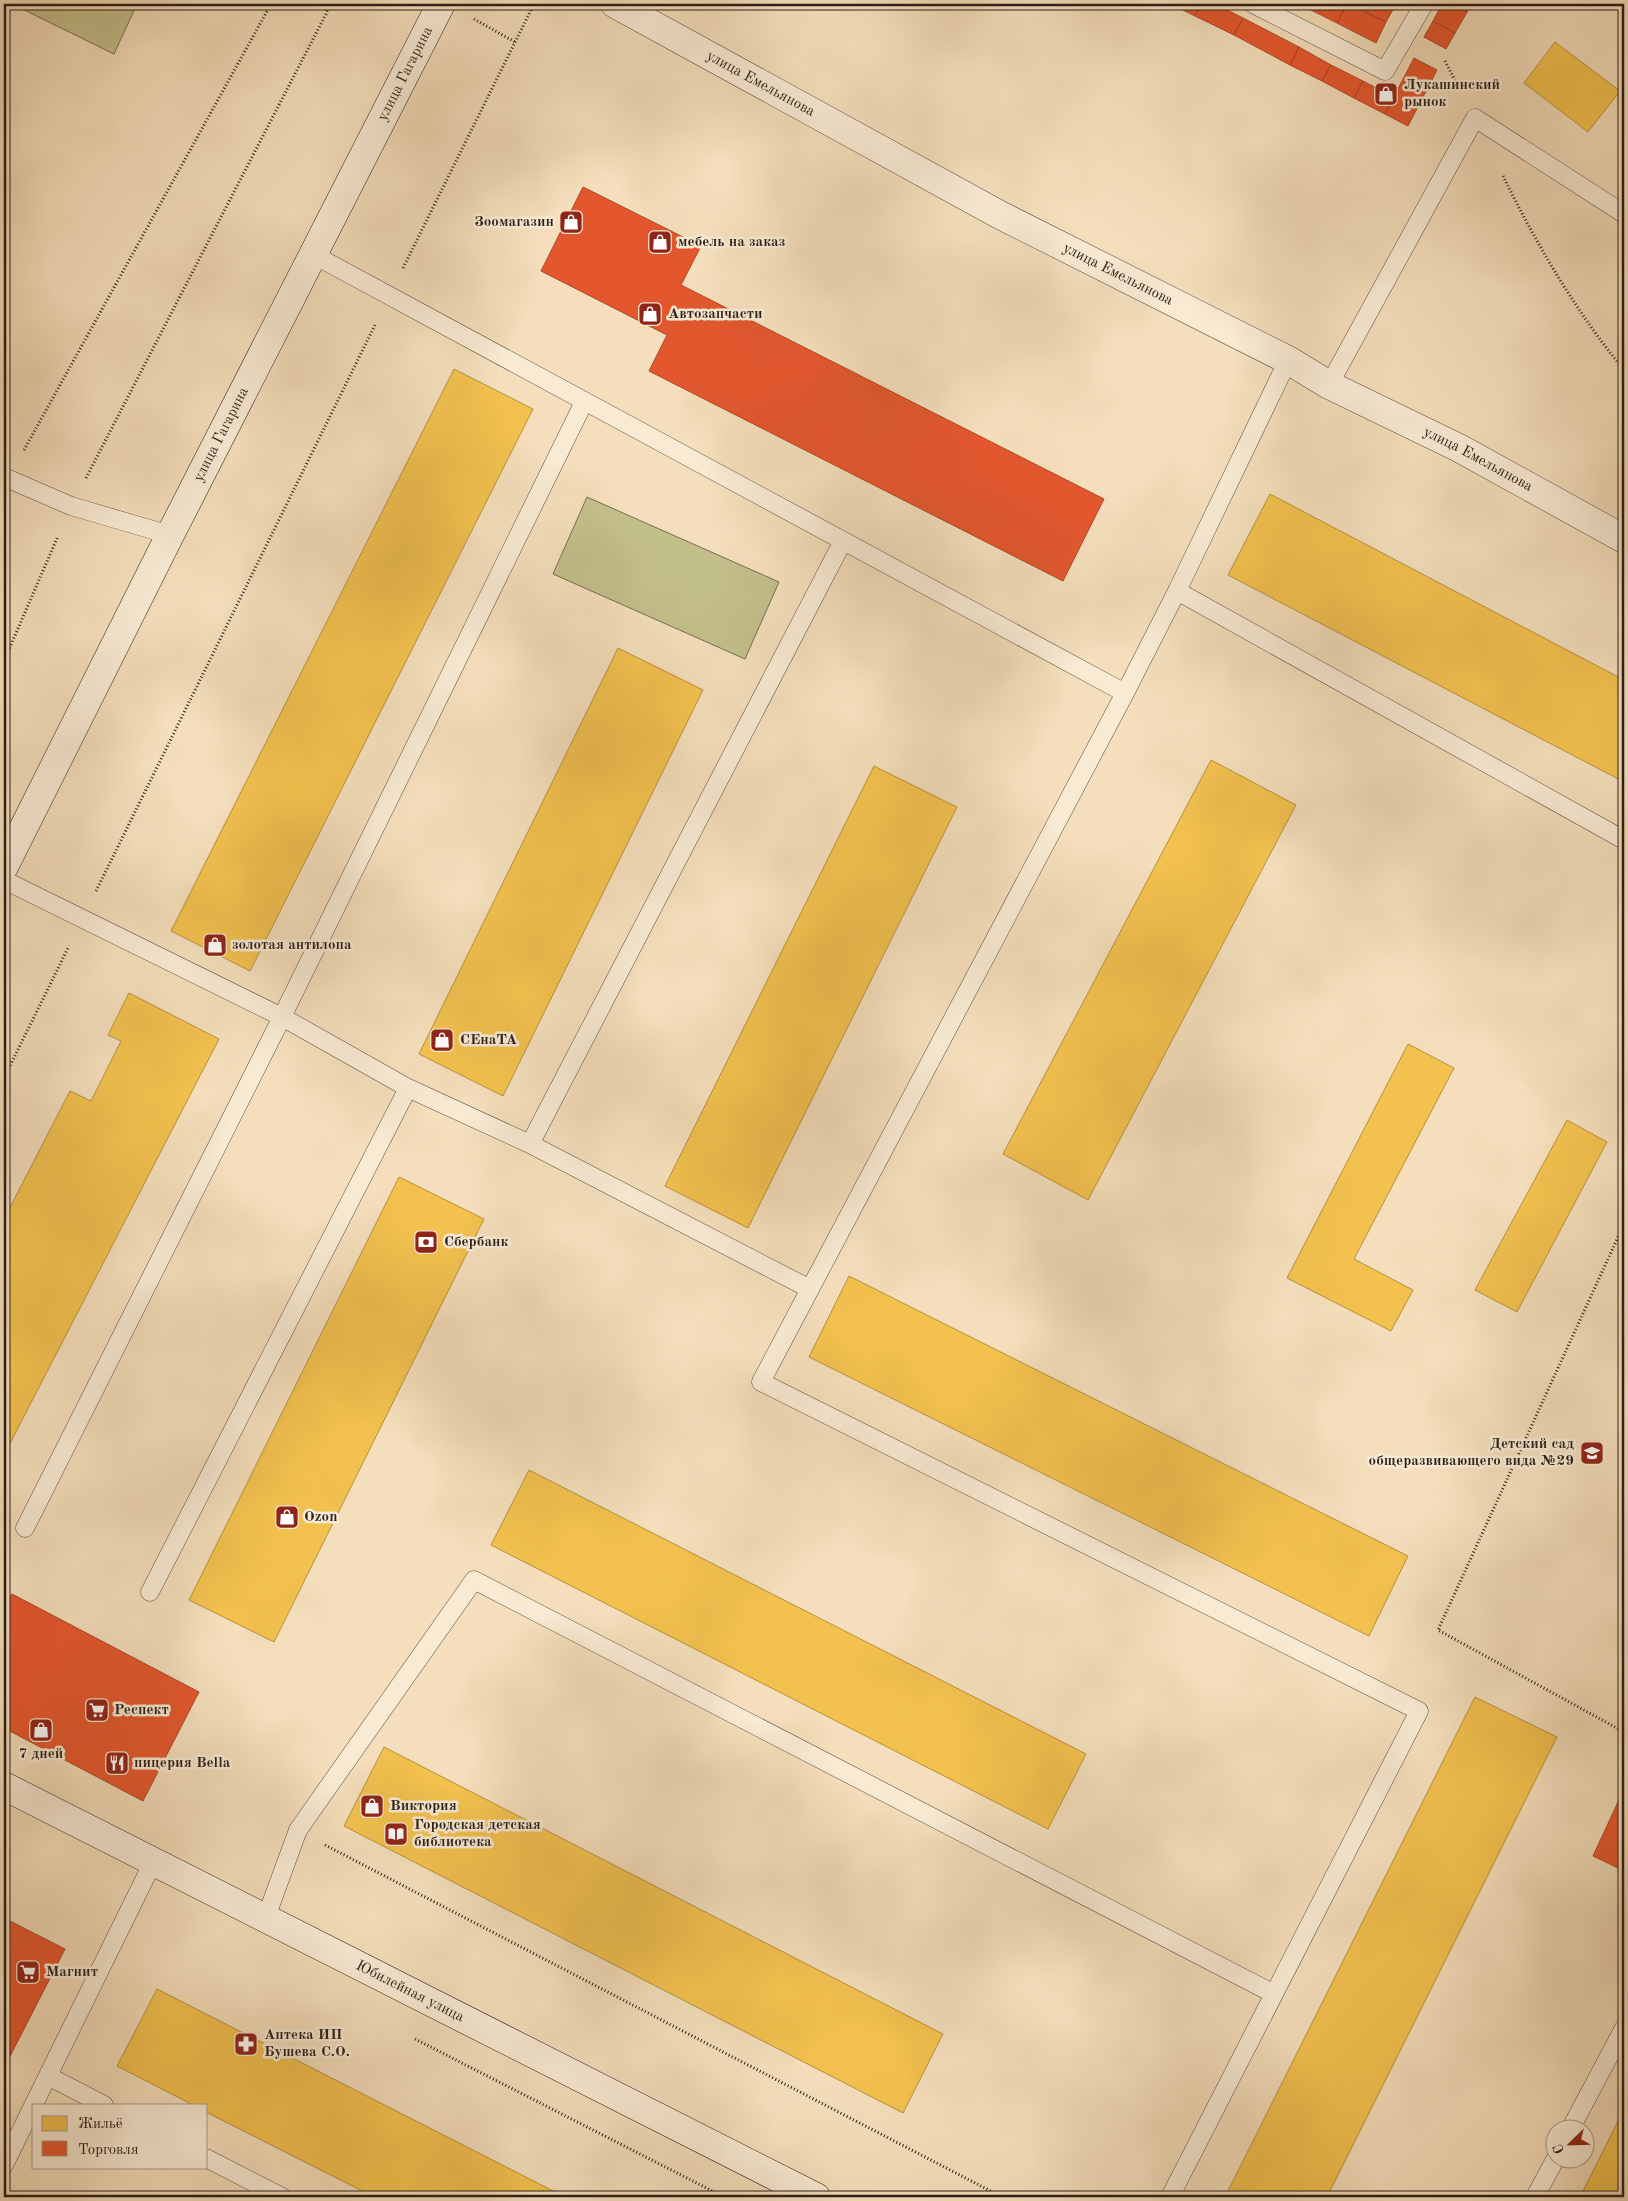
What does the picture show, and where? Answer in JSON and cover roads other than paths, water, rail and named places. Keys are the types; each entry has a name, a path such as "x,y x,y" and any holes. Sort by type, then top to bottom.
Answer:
{"street":[{"name":"улица Гагарина","path":"4,867 170,534 442,4"},
{"name":"улица Емельянова","path":"615,4 1000,215 1288,360 1329,385 1459,448 1624,539"},
{"name":"Юбилейная улица","path":"4,1786 813,2197"}],"lane":[{"path":"1253,4 1385,71 1424,4"},
{"path":"1329,385 1475,118 1624,214"},
{"path":"314,254 584,402 1125,693"},
{"path":"1170,2197 1419,1711 761,1382 1125,693 1288,360"},
{"path":"24,1528 282,1018 584,402"},
{"path":"6,478 71,506 170,534"},
{"path":"530,1144 843,541"},
{"path":"1177,590 1624,840"},
{"path":"4,880 282,1018 408,1088 530,1144 810,1290"},
{"path":"150,1592 408,1088"},
{"path":"265,1920 298,1830 474,1580 1274,1994"},
{"path":"34,2104 153,1862"},
{"path":"1576,2118 1624,2028"},
{"path":"48,2076 102,2104"},
{"path":"4,2165 32,2108"},
{"path":"208,2159 282,2197"},
{"path":"1534,2197 1550,2168"}],"place":[{"name":"Лукашинский рынок","path":"1386,94"},
{"name":"Зоомагазин","path":"571,222"},
{"name":"мебель на заказ","path":"660,242"},
{"name":"Автозапчасти","path":"650,314"},
{"name":"золотая антилопа","path":"215,945"},
{"name":"СЕнаТА","path":"442,1040"},
{"name":"Сбербанк","path":"426,1242"},
{"name":"Детский сад общеразвивающего вида №29","path":"1592,1453"},
{"name":"Ozon","path":"287,1517"},
{"name":"Респект","path":"97,1710"},
{"name":"7 дней","path":"41,1730"},
{"name":"пицерия Bella","path":"117,1763"},
{"name":"Виктория","path":"372,1806"},
{"name":"Городская детская библиотека","path":"396,1834"},
{"name":"Магнит","path":"28,1972"},
{"name":"Аптека ИП Бушева С.О.","path":"246,2044"}]}
